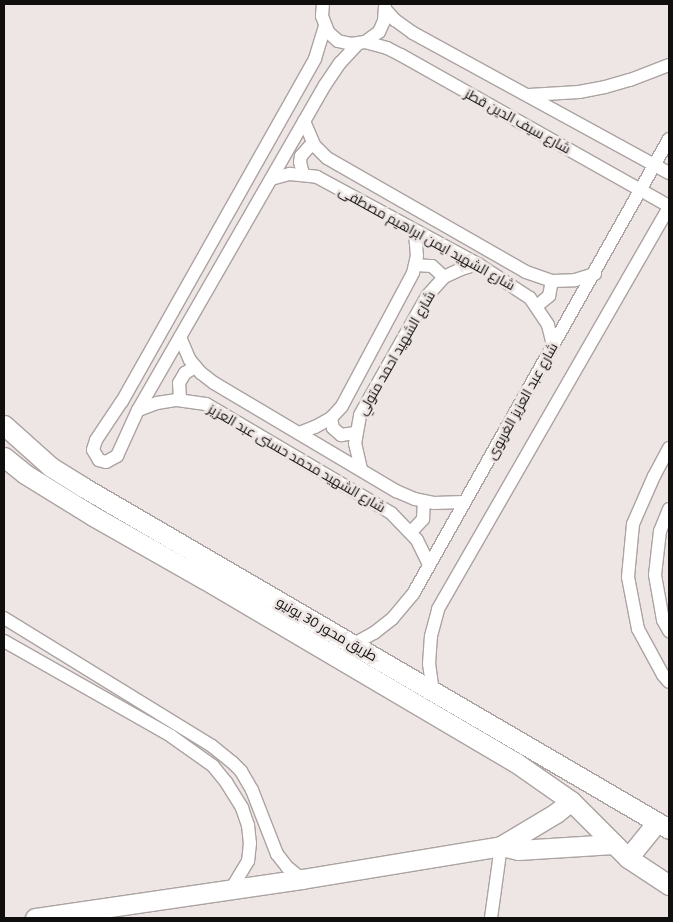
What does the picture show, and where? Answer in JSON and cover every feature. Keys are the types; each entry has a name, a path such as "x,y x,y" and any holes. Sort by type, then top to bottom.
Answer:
{"street":[{"path":"310,4 323,15 315,59 122,401 96,440 93,450 98,460 106,462 116,456 138,410 334,70 362,43 379,32 384,21 385,6"},
{"name":"شارع سيف الدين قطز","path":"385,6 395,20 407,29 669,173"},
{"name":"شارع سيف الدين قطز","path":"323,15 338,41 362,43 394,51 669,207"},
{"path":"526,95 553,94 605,87 630,80 669,65"},
{"name":"شارع الشهيد ايمن ابراهيم مصطفى","path":"304,121 314,145 327,158 518,267 552,281 575,280 595,274"},
{"name":"شارع عبد العزيز الغربوى","path":"354,644 378,630 399,612 413,594 595,274 669,139"},
{"path":"303,174 300,162 301,156 308,147 314,145"},
{"name":"شارع الشهيد ايمن ابراهيم مصطفى","path":"271,179 290,174 303,174 326,181 478,264 522,291 537,306 548,324 553,345"},
{"path":"433,692 429,664 430,646 438,609 669,207"},
{"name":"شارع الشهيد احمد متولي","path":"299,433 331,418 342,406 416,265 415,231"},
{"name":"شارع الشهيد احمد متولي","path":"361,469 355,452 355,434 360,415 427,296 444,277 461,268 478,264"},
{"path":"416,265 432,266 444,277"},
{"path":"537,306 549,296 552,281"},
{"name":"شارع الشهيد محمد حسنى عبد العزيز","path":"180,338 186,353 196,367 214,384 405,495 424,502 444,504 464,502"},
{"path":"180,400 179,383 185,373 196,367"},
{"name":"شارع الشهيد محمد حسنى عبد العزيز","path":"138,410 157,403 180,400 206,404 384,508 411,532 429,565"},
{"path":"331,418 333,428 341,435 355,434"},
{"name":"طريق محور 30 يونيو","path":"4,425 51,467 83,487 663,825"},
{"path":"669,448 654,476 633,524 628,577 638,629 663,675 669,682"},
{"name":"طريق محور 30 يونيو","path":"4,457 24,474 93,516 498,752 571,801 628,858 669,886"},
{"path":"411,532 424,520 424,502"},
{"path":"669,509 660,530 655,575 663,620 669,631"},
{"path":"4,618 212,746 232,762 241,771 252,790 278,854 287,867 302,879"},
{"path":"4,641 171,736 213,766 226,782 242,808 248,825 250,843 248,861 231,889"},
{"path":"35,918 127,911 231,889 501,846 556,813 571,801"},
{"path":"628,858 663,825"},
{"path":"501,846 518,850 614,844"},
{"path":"491,918 501,846"}]}
